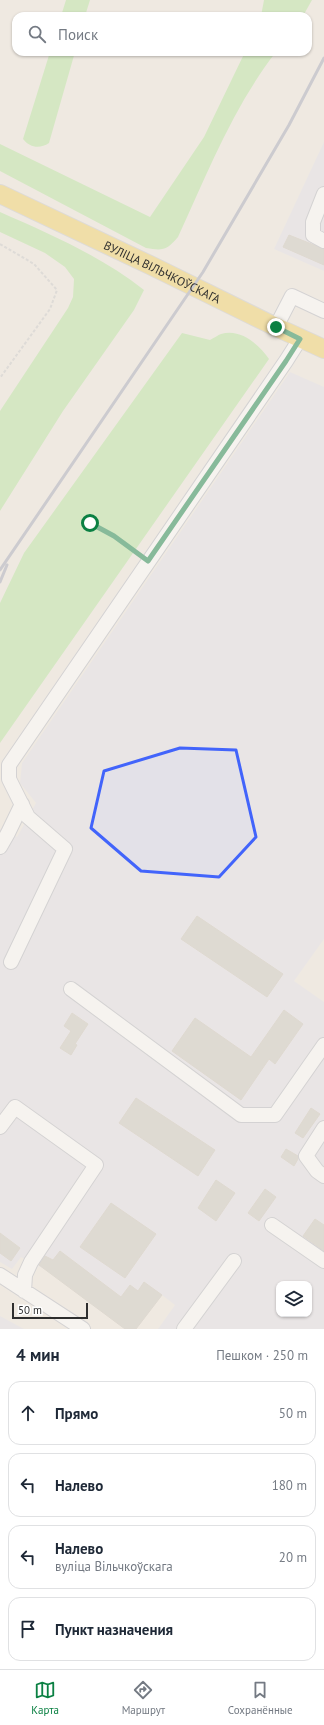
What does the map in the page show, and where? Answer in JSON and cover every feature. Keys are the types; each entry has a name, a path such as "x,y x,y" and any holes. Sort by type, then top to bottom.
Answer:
{"main road":[{"name":"ВУЛІЦА ВІЛЬЧКОЎСКАГА","path":"0,194 152,266 300,339 324,349"}],"street":[{"path":"324,194 313,222 313,235 324,241"},
{"path":"276,327 292,296 324,311"},
{"path":"10,962 65,849 28,816 9,779 9,765 300,339"},
{"path":"0,846 22,804"},
{"path":"71,989 241,1115 275,1115 324,1045"},
{"path":"0,1127 15,1107 96,1165 31,1262 25,1275 24,1291"},
{"path":"324,1128 306,1156 317,1171 324,1176"},
{"path":"272,1225 324,1261"},
{"path":"184,1329 234,1261"},
{"path":"0,1275 83,1329"}],"path":[{"path":"0,244 34,264 57,290 50,310 0,378"},
{"path":"90,523 114,536 148,561"}],"highlighted area":[{"path":"180,748 236,750 256,837 219,877 141,871 91,828 104,771"}],"shaded area":[{"path":"324,142 324,271 274,249"},
{"path":"290,372 324,387 324,939 294,981 324,1002 324,1329 158,1329 175,1305 162,1295 136,1329 125,1329 46,1270 21,1257 12,1269 0,1262 0,829 17,837 36,803 20,783 22,763"},
{"path":"0,1316 24,1329 0,1329"}],"green space":[{"path":"66,0 90,0 86,12 62,12"},
{"path":"264,0 312,0 305,12 262,12"},
{"path":"49,56 74,56 49,143 35,147 23,139"},
{"path":"243,56 273,56 247,95 234,118 210,165 178,237 168,247 161,249 146,248 0,171 0,144 150,217 204,137"},
{"path":"0,212 75,246 128,278 144,290 134,310 63,411 0,511 0,411 68,308 73,297 74,279 65,267 45,253 0,232"},
{"path":"182,333 210,340 221,334 236,333 255,343 269,359 0,743 0,603 24,553"}],"building":[{"path":"289,235 324,249 324,265 283,247"},
{"path":"197,916 283,974 267,997 181,939"},
{"path":"284,1010 303,1024 275,1064 269,1059 241,1100 172,1051 195,1018 251,1057"},
{"path":"72,1013 88,1024 75,1044 77,1045 71,1055 60,1048 71,1031 64,1026"},
{"path":"136,1098 215,1150 198,1176 119,1123"},
{"path":"311,1108 320,1114 303,1138 295,1133"},
{"path":"286,1149 298,1156 294,1166 281,1157"},
{"path":"216,1180 235,1193 216,1221 198,1208"},
{"path":"265,1189 276,1197 259,1221 248,1213"},
{"path":"111,1203 156,1234 125,1278 80,1247"},
{"path":"315,1219 324,1225 324,1251 303,1236"},
{"path":"0,1233 20,1248 11,1261 0,1253"},
{"path":"60,1251 121,1297 130,1285 138,1291 144,1282 162,1295 136,1329 125,1329 39,1265 45,1256 53,1260"}],"railway":[{"path":"0,570 203,272 289,125 324,58"},
{"path":"0,582 7,565"}],"route":[{"path":"90,523 114,536 148,561 300,339 276,327"}]}
